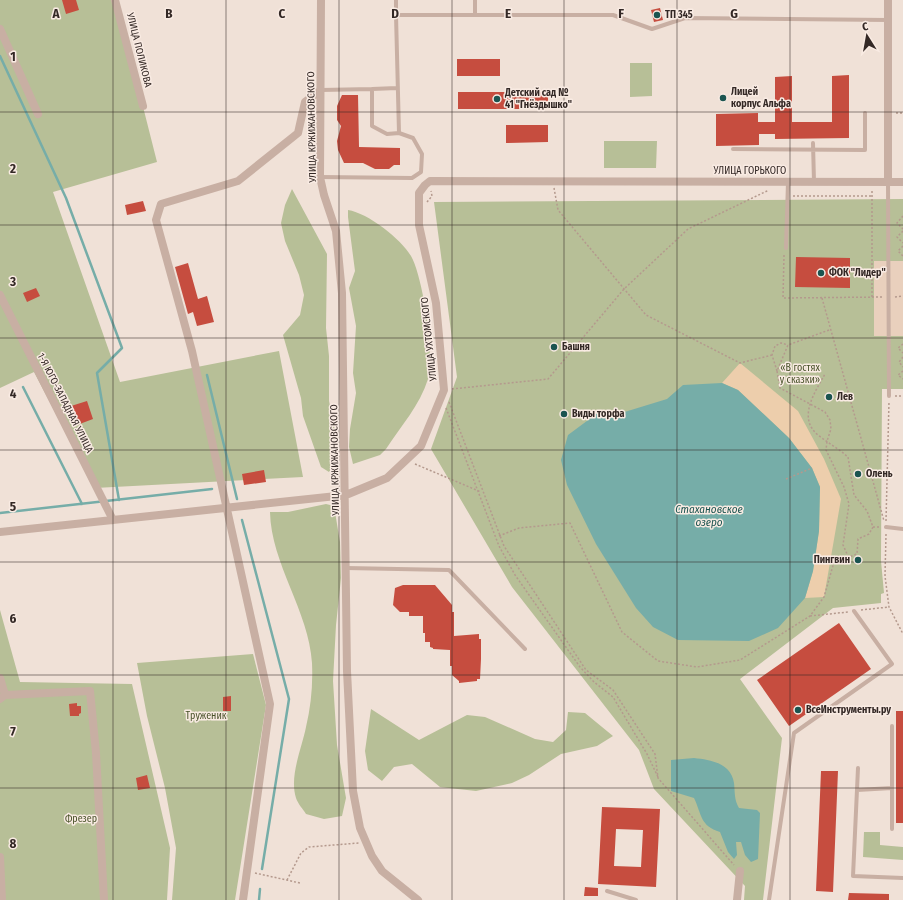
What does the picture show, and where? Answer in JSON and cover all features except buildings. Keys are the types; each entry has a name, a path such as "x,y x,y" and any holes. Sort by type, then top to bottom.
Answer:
{"street":[{"name":"УЛИЦА ПОЛИКОВА","path":"116,0 143,106"},
{"name":"УЛИЦА КРЖИЖАНОВСКОГО","path":"321,0 320,177 324,195 336,231 340,272 346,495 347,671 351,765 356,811 366,844 382,871 418,900"},
{"path":"888,0 888,182"},
{"path":"0,29 38,114"},
{"path":"243,900 270,704 228,508 192,351 156,220 161,204 238,181 298,133 305,102 321,90"},
{"name":"УЛИЦА ГОРЬКОГО","path":"428,183 552,181 903,182"},
{"name":"УЛИЦА УХТОМСКОГО","path":"0,532 346,495 387,478 421,446 443,393 436,303 419,224 419,193 428,183"},
{"name":"1-Я ЮГО-ЗАПАДНАЯ УЛИЦА","path":"0,295 113,520"},
{"path":"0,678 2,697 90,691 96,753 104,900"},
{"path":"0,857 2,900"},
{"path":"737,900 740,872"}],"lane":[{"path":"396,0 399,133"},
{"path":"474,0 475,15"},
{"path":"396,15 613,15 652,29 685,18 888,20"},
{"path":"321,90 397,88"},
{"path":"320,177 412,178 421,172 422,154 413,138 399,133 387,134 372,126 372,89"},
{"path":"733,149 865,150 865,114"},
{"path":"813,142 814,182"},
{"path":"785,249 788,182"},
{"path":"888,182 889,396"},
{"path":"886,527 903,529"},
{"path":"346,568 449,570 524,649"},
{"path":"769,900 794,733 892,664 854,611"},
{"path":"892,726 892,829"},
{"path":"858,768 853,876 903,878"},
{"path":"857,790 892,788"},
{"path":"607,891 636,900"}],"path":[{"path":"552,181 558,210 646,315 740,363 772,355"},
{"path":"872,182 872,297"},
{"path":"443,393 548,379 624,289 688,229 774,188"},
{"path":"788,196 872,196"},
{"path":"903,216 897,223 903,230 897,237 903,243"},
{"path":"903,246 898,251 903,256"},
{"path":"785,249 783,298 903,296"},
{"path":"822,298 829,330 886,527"},
{"path":"829,330 788,344 782,343 774,346 772,355 780,388 825,412 830,420 831,429 827,441 828,455 844,487 849,504 843,545 849,557"},
{"path":"777,371 788,344"},
{"path":"903,344 898,348 903,353"},
{"path":"903,357 899,362 903,366"},
{"path":"903,370 898,375 903,379"},
{"path":"500,536 520,528 570,523 622,632 658,661 698,667 740,660 810,616 824,597 834,562 843,562 849,557 857,554 858,539 869,534 873,527 872,521 854,495 848,457 817,434 808,419 809,404 825,374"},
{"path":"443,393 476,489 499,546 515,575 580,667 594,682 613,697 647,754 658,778 740,872"},
{"path":"443,393 504,546 586,670 613,690 643,735 655,754 658,778"},
{"path":"903,396 889,396 885,576 889,607 903,634"},
{"path":"406,460 482,492"},
{"path":"786,479 812,468"},
{"path":"287,880 301,853 309,847 340,844 366,844"},
{"path":"247,871 300,883"}],"green space":[{"path":"0,0 116,0 157,162 53,192 120,382 279,351 303,477 95,488 34,372 0,388"},
{"path":"630,63 652,63 652,96 630,97"},
{"path":"604,141 657,141 656,168 604,168"},
{"path":"292,189 327,254 326,328 329,356 329,401 338,446 335,464 329,472 321,467 303,416 301,398 283,335 300,315 304,295 299,275 285,241 281,223 285,205"},
{"name":"«В гостях у сказки»","path":"903,199 903,389 882,389 881,561 884,593 881,594 881,603 833,608 740,679 782,738 763,900 744,900 745,886 654,789 639,750 512,587 431,449 457,377 434,202"},
{"path":"348,210 356,212 374,221 400,242 411,256 420,281 427,317 430,353 430,368 425,389 404,424 380,455 353,464 349,447 350,429 356,393 353,373 356,326 349,288 355,271"},
{"path":"326,504 334,506 340,542 341,578 336,625 333,681 337,745 346,798 342,816 324,819 306,814 296,798 294,789 295,771 306,727 310,703 312,663 304,625 277,550 272,531 270,512 288,512"},
{"name":"Фрезер","path":"0,610 20,682 132,684 170,848 167,900 0,900"},
{"name":"Труженик","path":"253,654 266,705 235,900 172,900 176,848 165,788 147,716 137,663"},
{"path":"371,709 419,740 467,715 485,717 535,739 553,742 566,730 568,712 585,713 613,736 597,746 561,754 529,775 512,783 476,791 440,787 412,764 394,767 382,781 368,770 365,751"},
{"path":"864,832 880,832 880,845 903,847 903,860 863,857"}],"sand":[{"path":"740,363 798,411 824,459 841,499 824,597 805,598 813,571 819,531 820,487 812,468 789,438 738,390 722,383"}],"shaded area":[{"path":"874,261 903,261 903,336 874,336"}],"water":[{"name":"Стахановское озеро","path":"722,383 738,390 789,438 812,468 820,487 819,531 813,571 805,598 778,628 749,641 678,640 653,627 636,608 596,544 567,485 561,460 568,435 599,412 618,414 667,399 683,385"},
{"path":"694,758 707,760 725,767 732,776 735,799 739,808 757,810 760,813 758,859 751,862 745,855 741,842 736,842 737,855 734,859 728,852 720,832 713,830 702,819 694,798 671,791 671,760"}],"waterway":[{"path":"0,56 66,198 122,348 97,373 119,500"},
{"path":"207,375 237,499"},
{"path":"23,387 82,504"},
{"path":"0,513 212,489"},
{"path":"242,520 289,699 262,869"},
{"path":"259,900 260,889"}],"place":[{"name":"ТП 345","path":"657,15"},
{"name":"Лицей корпус Альфа","path":"723,98"},
{"name":"Детский сад № 41 \"Гнёздышко\"","path":"497,99"},
{"name":"ФОК \"Лидер\"","path":"821,273"},
{"name":"Башня","path":"554,347"},
{"name":"Лев","path":"829,397"},
{"name":"Виды торфа","path":"564,414"},
{"name":"Олень","path":"858,474"},
{"name":"Пингвин","path":"858,560"},
{"name":"ВсеИнструменты.ру","path":"798,710"}]}
